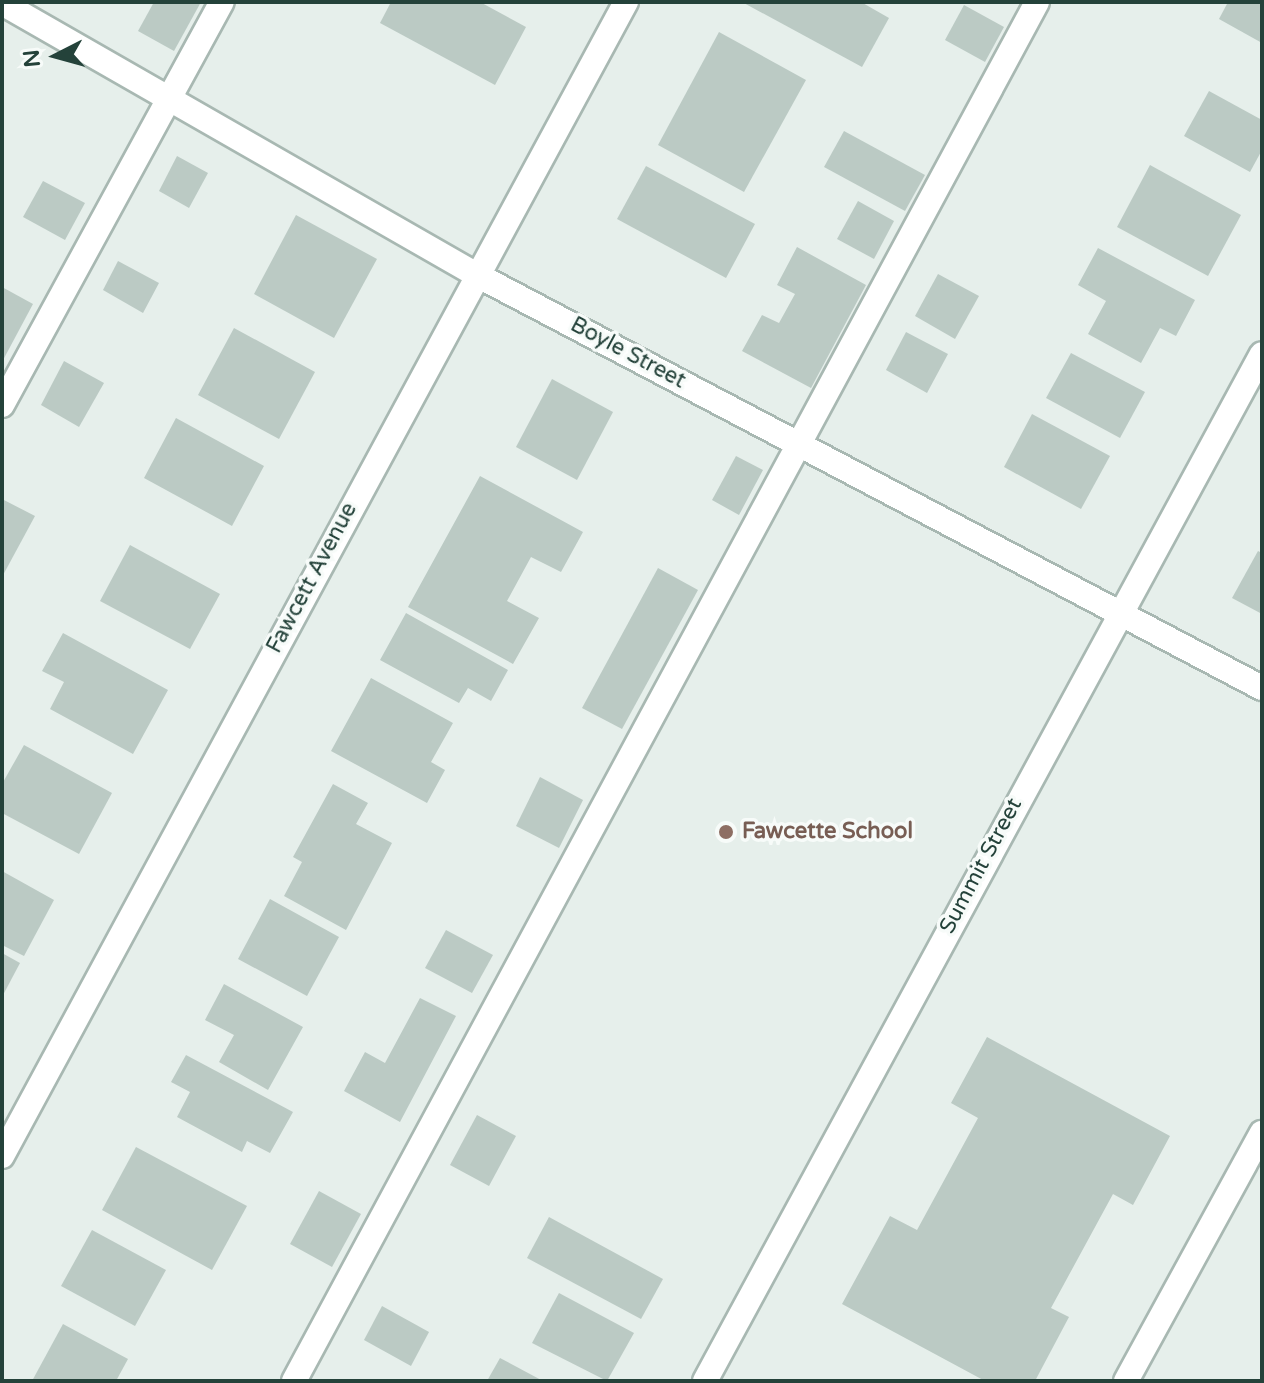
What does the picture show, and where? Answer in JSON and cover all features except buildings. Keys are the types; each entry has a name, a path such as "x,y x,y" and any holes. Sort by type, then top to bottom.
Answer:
{"street":[{"path":"2,405 222,2"},
{"name":"Fawcett Avenue","path":"2,1156 475,274 626,2"},
{"path":"294,1381 1037,2"},
{"name":"Boyle Street","path":"2,3 475,274 1119,609 1262,688"},
{"name":"Summit Street","path":"705,1381 1119,609 1262,354"},
{"path":"1126,1381 1262,1133"}],"place":[{"name":"Fawcette School","path":"726,832"}]}
